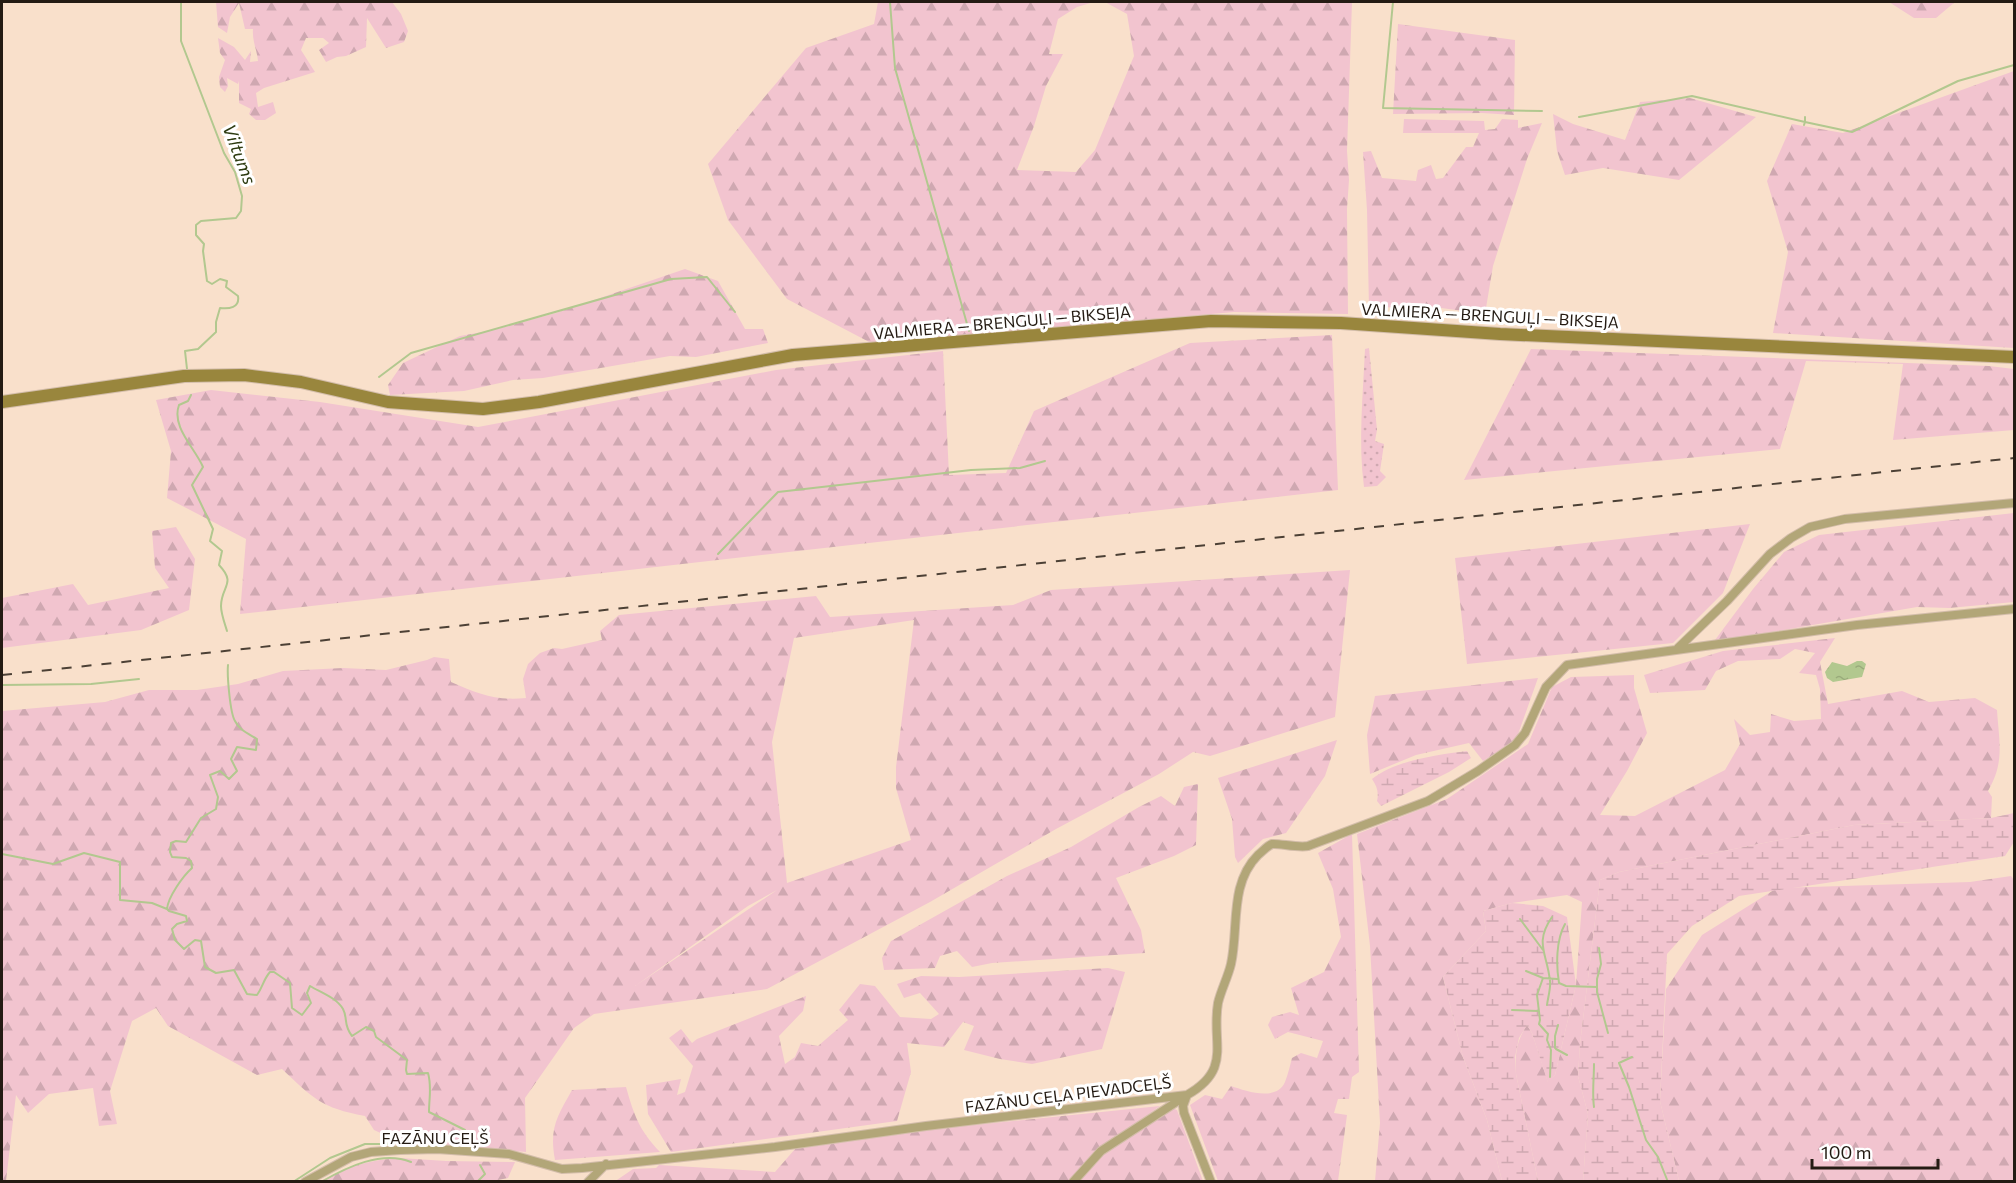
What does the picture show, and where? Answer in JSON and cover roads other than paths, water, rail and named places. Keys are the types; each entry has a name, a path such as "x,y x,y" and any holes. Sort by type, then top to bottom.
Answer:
{"main road":[{"name":"VALMIERA — BRENGUĻI — BIKSEJA","path":"2,402 184,376 244,375 301,382 388,402 483,409 539,402 793,355 1211,321 1341,323 1500,334 2014,357"}],"street":[{"path":"1677,649 1727,601 1770,554 1809,528 1845,519 2014,502"},
{"name":"FAZĀNU CEĻA PIEVADCEĻŠ","path":"534,1161 562,1169 764,1149 926,1126 1187,1095 1208,1079 1219,1056 1216,1021 1219,1001 1231,963 1236,905 1250,863 1273,844 1297,848 1308,846 1428,801 1478,771 1515,745 1525,733 1546,687 1567,665 1857,625 2014,609"},
{"path":"1073,1182 1101,1151 1187,1095"},
{"path":"1187,1095 1183,1106 1184,1113 1211,1182"},
{"name":"FAZĀNU CEĻŠ","path":"305,1182 351,1157 371,1152 437,1149 509,1154 534,1161"},
{"path":"588,1182 606,1164"}],"water":[{"path":"1857,661 1866,664 1862,677 1833,682 1827,678 1825,672 1832,662 1847,666"}],"waterway":[{"name":"Viltums","path":"181,2 181,41 224,153 235,172 242,196 241,211 236,218 201,221 196,225 196,235 204,244 207,281 212,284 220,279 227,281 226,287 238,296 238,300 233,307 220,308 216,332 198,349 185,351 187,369"},
{"path":"890,2 895,68 969,331"},
{"path":"1393,2 1383,108 1542,111"},
{"path":"1805,117 1805,122 1852,132 1958,81 2014,65"},
{"path":"1579,117 1692,96 1805,122 1804,125"},
{"path":"379,377 411,353 671,279 707,277 735,312"},
{"name":"Viltums","path":"191,395 188,401 179,405 178,421 203,467 192,485 213,529 210,541 222,551 219,565 228,581 221,609 227,631"},
{"path":"718,554 778,492 971,470 1020,468 1045,461"},
{"name":"Viltums","path":"228,665 233,717 244,732 257,739 256,750 237,747 231,759 237,771 229,779 220,771 210,775 218,797 216,809 201,818 186,842 171,843 172,857 186,858 191,861 192,868 176,887 168,904 169,911 186,916 187,921 177,924 172,929 175,940 184,949 195,940 201,941 205,967 216,973 234,970 247,994 257,995 270,972 274,972 290,983 292,1008 302,1015 311,1003 307,993 310,986 333,998 343,1009 352,1036 366,1027 374,1031 376,1037 407,1060 407,1074 428,1073 429,1112 465,1130 467,1141"},
{"path":"2,685 91,684 139,679"},
{"path":"2,854 53,864 84,853 120,862 120,900 152,903 167,909"},
{"path":"1547,1005 1550,984 1543,941 1552,917"},
{"path":"1520,919 1543,950"},
{"path":"1565,924 1560,937 1558,953 1559,983 1566,986 1597,987"},
{"path":"1599,948 1601,964 1597,979 1597,992 1608,1033"},
{"path":"1526,971 1543,978 1557,979"},
{"path":"1543,978 1537,995 1539,1024 1548,1034 1547,1040 1551,1050 1550,1077"},
{"path":"1512,1010 1538,1011"},
{"path":"1555,1048 1558,1025"},
{"path":"1556,1049 1567,1055"},
{"path":"1632,1057 1619,1063 1646,1140 1658,1157 1668,1182"},
{"path":"1594,1064 1594,1107"},
{"path":"293,1182 330,1158 365,1144 389,1144"},
{"path":"321,1182 353,1166 377,1159 400,1159 411,1162"},
{"name":"Viltums","path":"477,1182 485,1174 480,1165"}],"railway":[{"path":"2,675 2014,458"}]}
